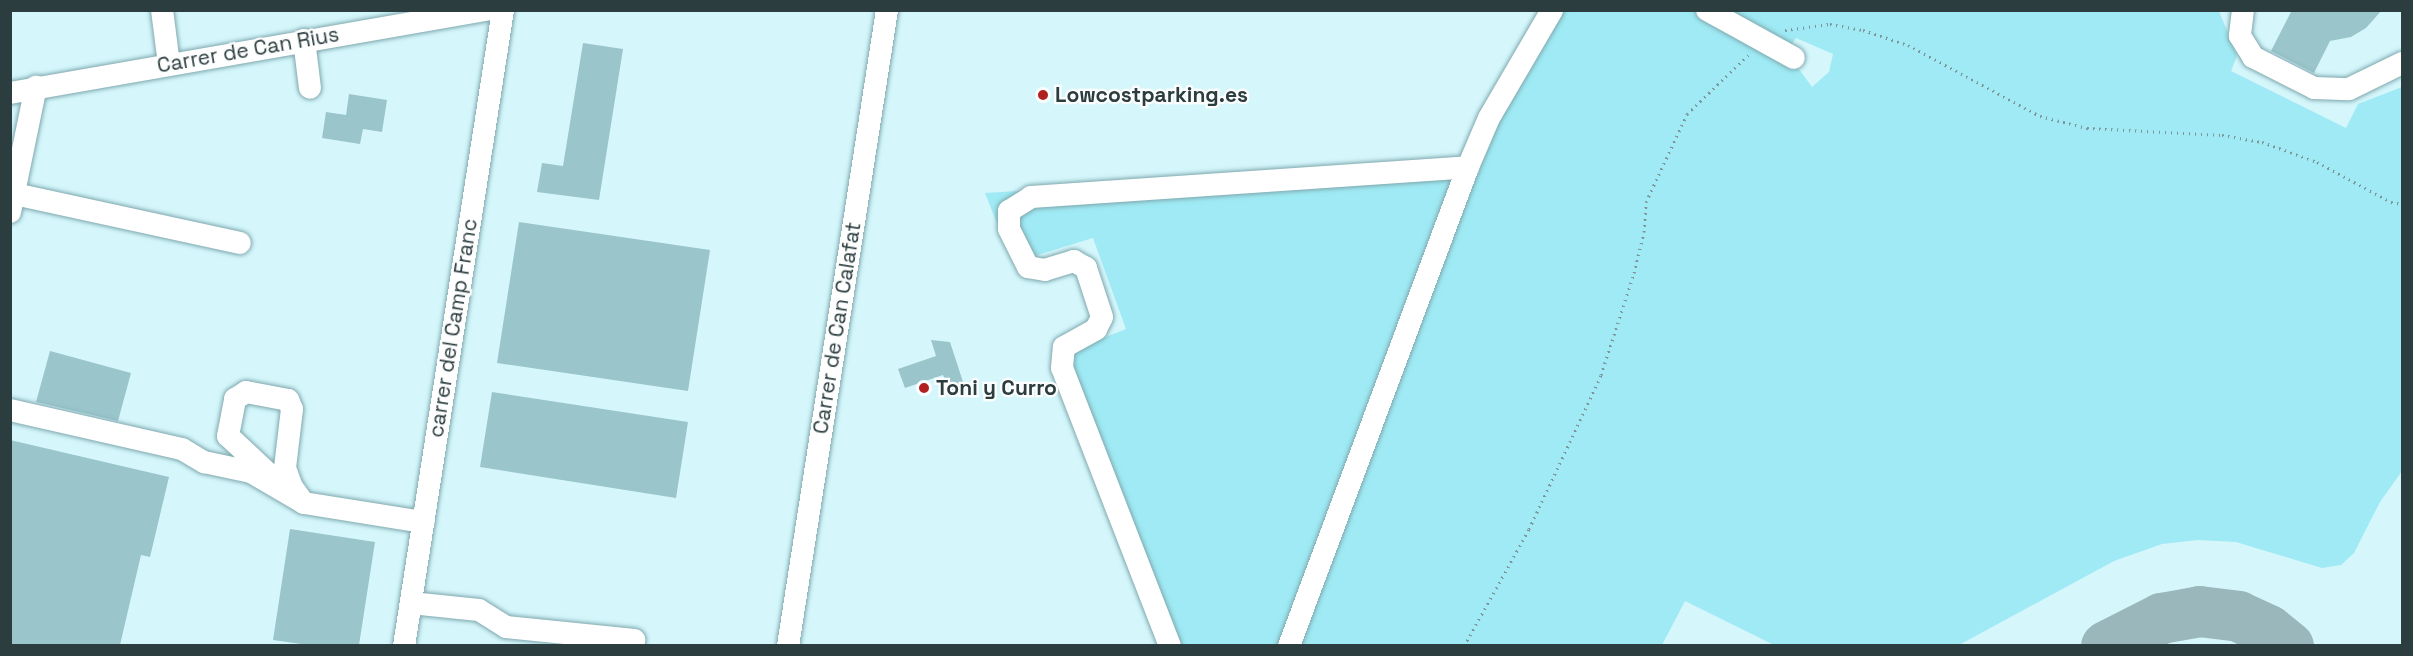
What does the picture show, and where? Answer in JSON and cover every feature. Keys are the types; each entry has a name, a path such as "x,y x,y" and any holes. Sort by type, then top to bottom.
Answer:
{"street":[{"path":"162,10 169,64"},
{"name":"Carrer de Can Rius","path":"11,94 36,87 487,10"},
{"name":"carrer del Camp Franc","path":"404,645 503,10"},
{"name":"Carrer de Can Calafat","path":"788,645 887,10"},
{"path":"1289,645 1468,166 1489,118 1552,10"},
{"path":"1707,10 1794,58"},
{"path":"2243,10 2241,36 2253,57 2314,88 2349,89 2403,63"},
{"path":"304,40 310,88"},
{"path":"36,87 13,203 240,243"},
{"path":"1170,645 1062,368 1064,347 1096,329 1102,317 1086,268 1074,261 1045,270 1028,267 1009,229 1009,211 1031,197 1468,166"},
{"path":"279,488 265,467 228,436 235,399 246,392 288,400 292,409 285,468 292,487 304,503"},
{"path":"10,410 182,449 204,462 251,472 304,503 423,522"},
{"path":"411,603 479,609 506,627 634,640"}],"path":[{"path":"1464,645 1529,529 1601,375 1636,263 1646,202 1687,114 1764,42 1790,28 1830,24 1863,30 1908,45 2040,116 2087,128 2222,135 2262,142 2317,162 2391,202 2403,204"}],"shaded area":[{"path":"1561,11 1697,11 1796,65 1812,87 1829,72 1833,54 1796,38 1789,48 1717,11 2219,11 2237,56 2231,71 2346,128 2358,104 2402,87 2402,471 2380,502 2354,553 2341,565 2322,568 2236,542 2198,540 2162,544 2114,561 1959,645 1774,645 1685,601 1662,645 1297,646 1493,129"},
{"path":"1455,179 1280,645 1175,645 1067,361 1080,347 1126,329 1093,238 1034,256 1013,221 1024,206"},
{"path":"1034,190 1002,236 985,193"}],"building":[{"path":"2292,10 2382,10 2366,28 2351,37 2330,41 2314,73 2271,51"},
{"path":"583,43 623,49 599,200 537,192 542,163 563,166"},
{"path":"349,94 387,100 382,132 363,129 360,144 322,138 326,112 346,115"},
{"path":"519,222 710,250 688,391 497,363"},
{"path":"931,340 950,342 966,391 952,395 943,375 905,388 898,369 936,356"},
{"path":"50,351 131,373 118,421 36,402"},
{"path":"492,392 688,422 676,498 480,467"},
{"path":"10,440 169,477 150,557 141,555 120,645 10,645"},
{"path":"290,529 375,542 359,645 308,645 273,640"}],"taxiway":[{"path":"2106,646 2161,618 2199,611 2238,616 2268,630 2288,646"}],"place":[{"name":"Lowcostparking.es","path":"1043,95"},
{"name":"Toni y Curro","path":"924,388"}]}
